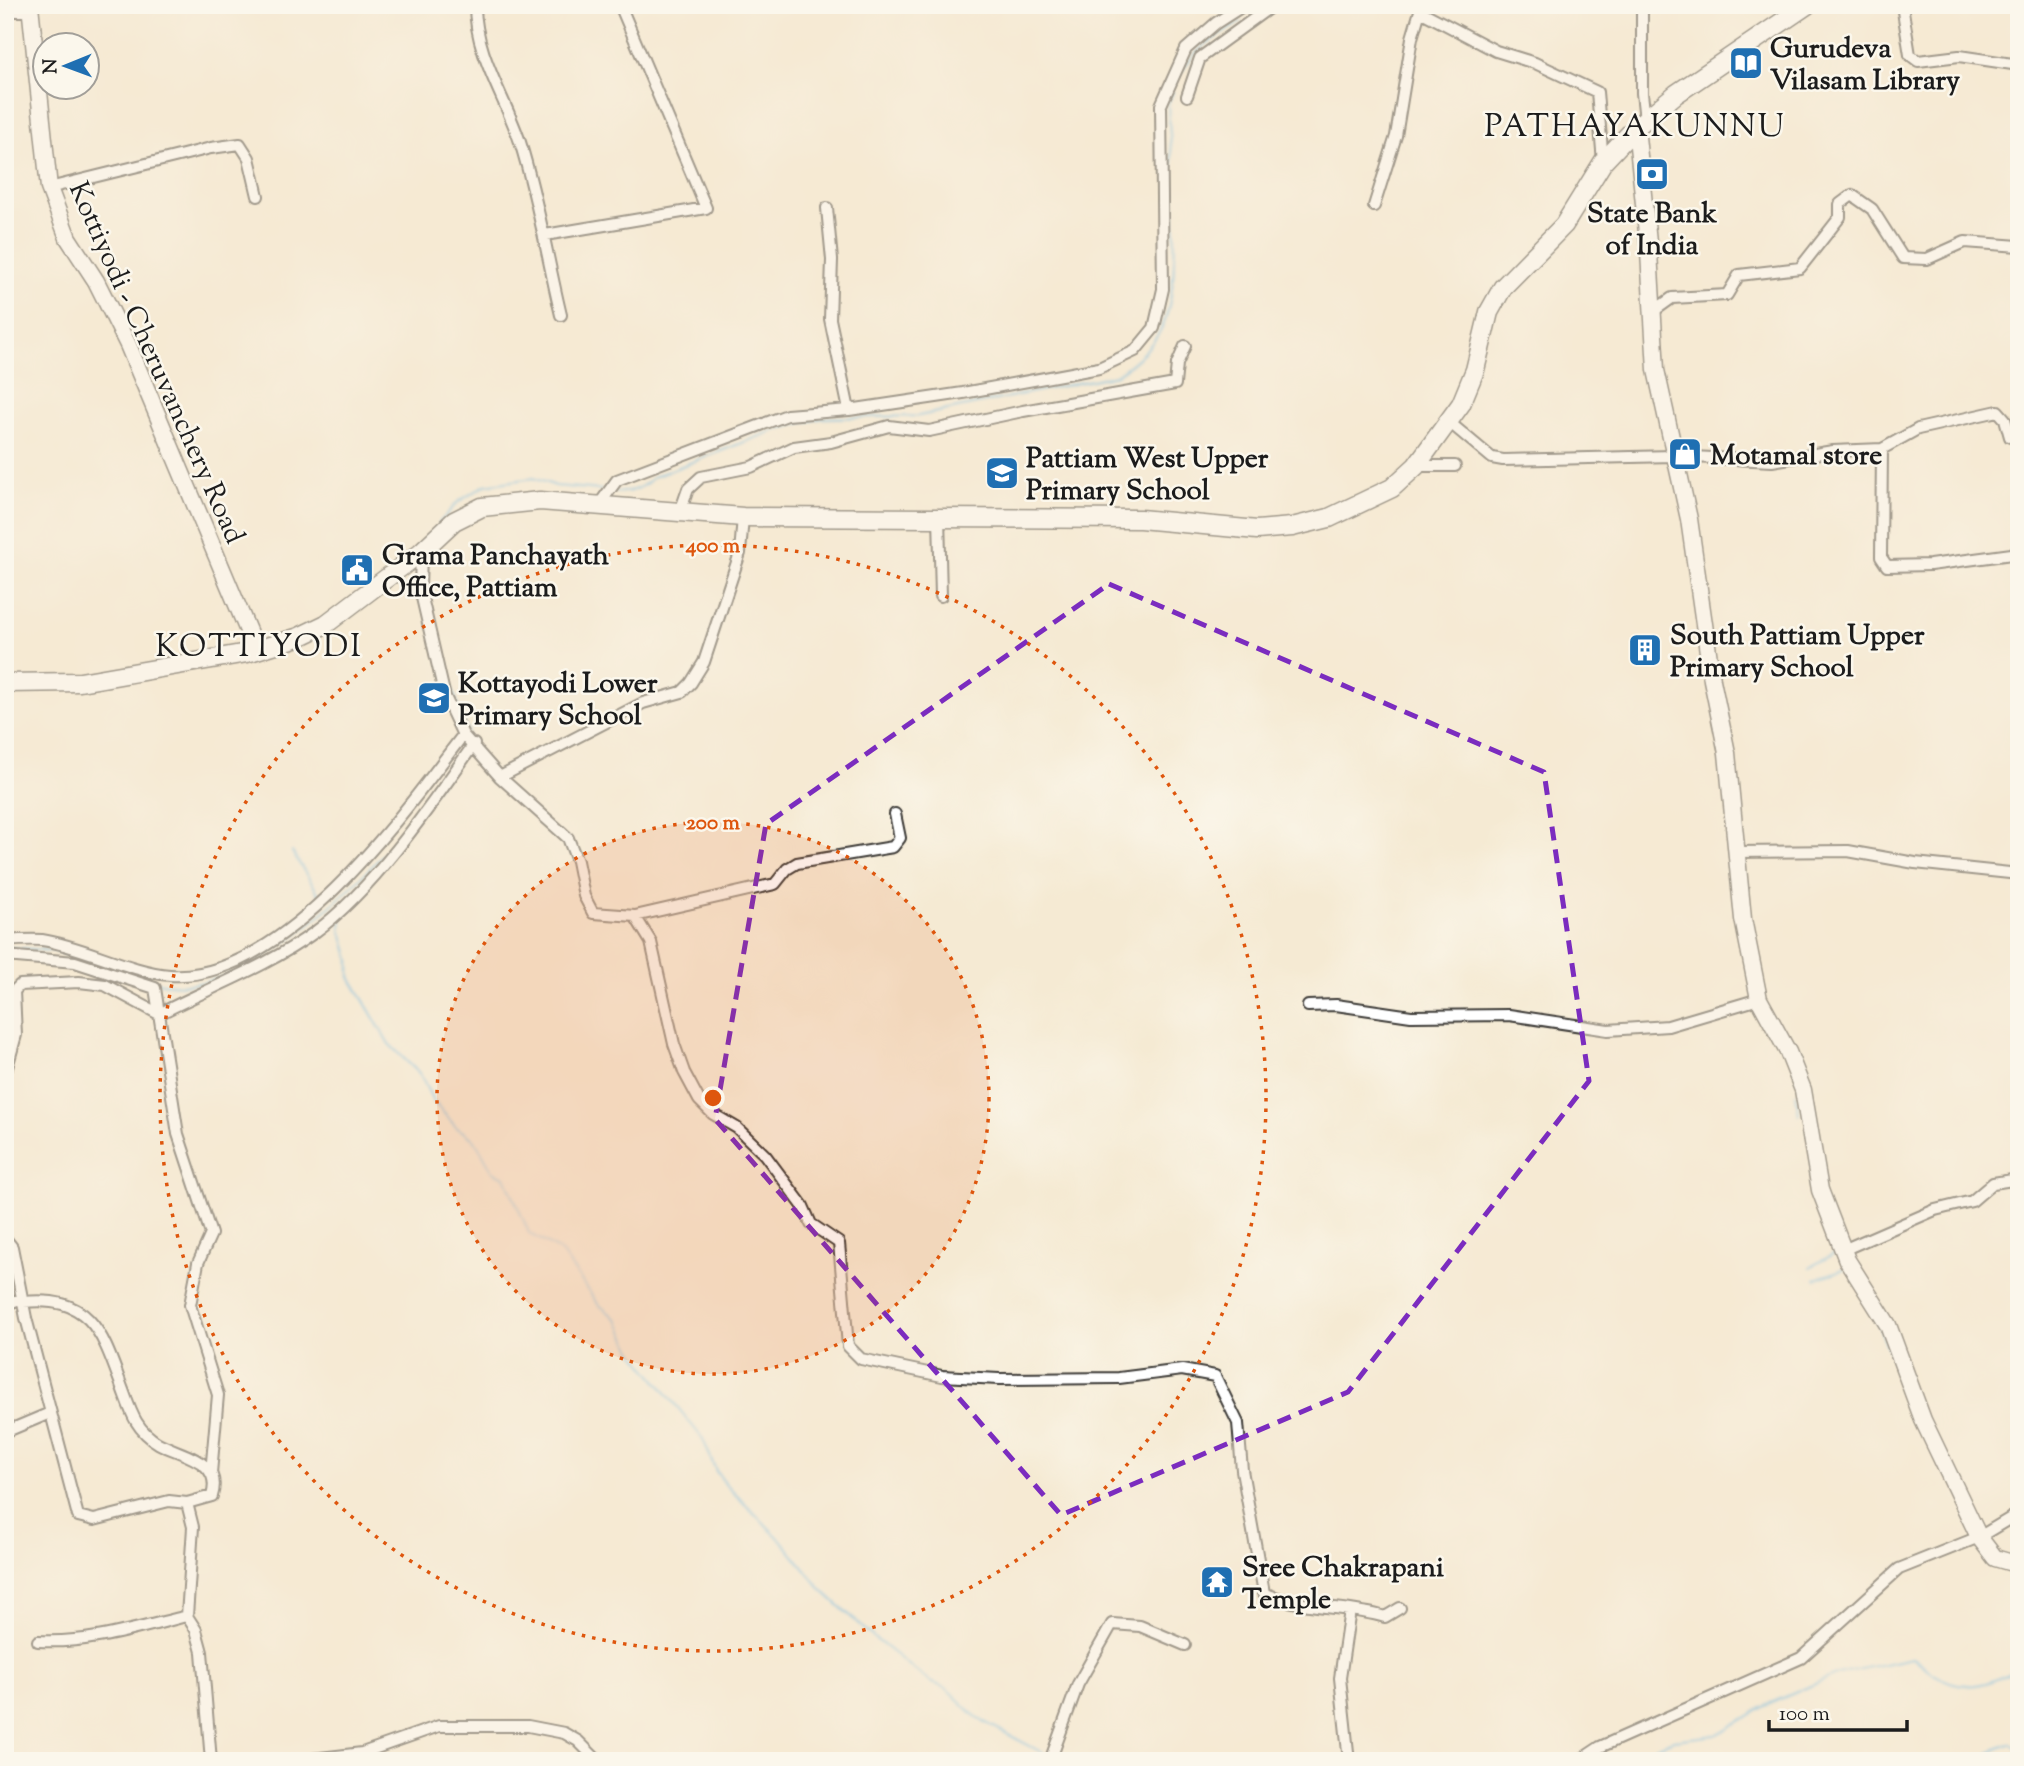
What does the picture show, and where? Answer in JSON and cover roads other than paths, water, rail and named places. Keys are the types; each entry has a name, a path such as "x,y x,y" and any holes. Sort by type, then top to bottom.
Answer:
{"main road":[{"path":"5,683 80,682 256,650 299,637 326,624 421,552 454,521 482,507 540,501 743,517 1140,519 1257,530 1292,527 1329,518 1392,488 1416,466 1449,422 1475,370 1489,313 1503,287 1564,225 1603,162 1641,123 1676,94 1807,5"},
{"name":"Kottiyodi - Cheruvanchery Road","path":"30,8 49,188 68,238 96,281 128,345 256,650"},
{"path":"1641,123 1656,370 1689,519 1712,680 1727,753 1743,919 1759,999 1788,1052 1803,1090 1820,1190 1843,1250 1888,1325 1923,1420 1979,1536 1996,1558 2019,1565"}],"street":[{"path":"475,5 475,30 520,142 545,235 561,315"},
{"path":"545,235 706,208 620,5"},
{"path":"597,506 617,480 787,415 849,410 1100,368 1135,351 1154,328 1163,289 1161,105 1186,49 1216,23 1244,5"},
{"path":"1187,96 1200,58 1273,5"},
{"path":"1902,5 1906,44 1910,55 1918,61 1959,56 2019,65"},
{"path":"5,10 30,8"},
{"path":"1374,206 1396,136 1412,38 1420,8 1496,51 1535,63 1597,92 1603,162"},
{"path":"1641,123 1643,8"},
{"path":"49,188 211,148 240,144 248,158 258,196"},
{"path":"1651,313 1672,298 1727,295 1739,275 1800,268 1840,217 1840,204 1852,195 1872,209 1903,258 1927,259 1965,242 2019,246"},
{"path":"827,208 832,260 830,319 849,410"},
{"path":"680,512 688,489 701,477 751,467 794,447 831,442 889,426 929,431 1175,384 1177,364 1185,346"},
{"path":"1449,422 1492,458 1503,460 1673,456 1772,461 1833,451 1882,449 1918,429 1998,411 2005,419 2010,437 2019,439"},
{"path":"1882,449 1881,557 1887,566 1930,565 2019,553"},
{"path":"1416,466 1455,466"},
{"path":"940,516 941,596"},
{"path":"500,777 643,703 682,692 691,683 704,662 740,553 743,517"},
{"path":"421,552 420,589 435,664 445,697 463,735 474,744 500,777 568,838 577,862 584,896 593,914 635,916 775,884 787,869 797,863 893,847 900,838 895,814"},
{"path":"5,940 42,940 170,975 220,969 249,958 317,905 391,830 463,735"},
{"path":"159,1014 251,972 316,931 371,877 427,812 474,744"},
{"path":"1735,852 1848,851 1915,863 2019,874"},
{"path":"635,916 650,942 674,1044 699,1100 713,1114 737,1128 765,1155 803,1206 811,1224 839,1243 848,1346 861,1359 942,1376 999,1379 1119,1378 1182,1370 1215,1376 1238,1423 1242,1470 1264,1593 1280,1600 1385,1616 1400,1608"},
{"path":"5,956 75,962 155,988 178,1134 211,1234 198,1263 190,1305 218,1395 211,1473 215,1485 212,1496 187,1503 169,1501 94,1520 78,1516 22,1300 12,1247 5,1238"},
{"path":"5,1075 16,1035 14,991 20,985 79,982 105,985 159,1014"},
{"path":"1308,1006 1336,1006 1411,1016 1509,1015 1621,1029 1668,1026 1759,999"},
{"path":"1843,1250 1935,1210 1972,1201 1993,1183 2019,1179"},
{"path":"5,1305 22,1300 68,1303 89,1315 107,1351 136,1423 157,1442 197,1458 211,1473"},
{"path":"5,1433 50,1413"},
{"path":"187,1503 193,1527 187,1616 196,1630 202,1652 211,1761"},
{"path":"1580,1761 1600,1747 1801,1658 1899,1569 1979,1536 2019,1513"},
{"path":"1349,1761 1340,1678 1350,1610"},
{"path":"38,1641 60,1643 104,1636 187,1616"},
{"path":"1049,1761 1078,1684 1112,1624 1140,1626 1185,1645"},
{"path":"295,1761 362,1753 439,1726 528,1726 564,1732 578,1741 597,1761"}],"waterway":[{"path":"1255,12 1263,5"},
{"path":"1181,73 1200,49 1241,22"},
{"path":"614,492 636,489 653,477 776,430 822,418 919,416 1116,375 1122,371 1141,355 1161,329 1173,282 1175,220 1168,104 1173,92"},
{"path":"439,523 458,502 485,485 533,478 556,486 601,490"},
{"path":"443,663 468,732"},
{"path":"84,959 152,981 180,985 222,977 253,962 285,943 372,867 422,808 466,742"},
{"path":"292,852 320,896"},
{"path":"342,914 341,929 350,960 350,977 389,1044 420,1074 433,1101 456,1127 475,1140 493,1172 505,1177 529,1233 561,1252 598,1304 618,1320 632,1350 703,1439 716,1471 726,1485 782,1541 822,1590 873,1637 930,1682 946,1688 977,1718 1047,1755"},
{"path":"5,947 55,951 78,958"},
{"path":"1796,1094 1799,1115"},
{"path":"1810,1267 1836,1253 1835,1250"},
{"path":"1815,1279 1845,1269"},
{"path":"1876,1319 1897,1371"},
{"path":"1618,1761 1674,1740 1716,1735 1769,1704 1838,1674 1912,1658 1945,1680 1956,1684 1978,1685 1998,1679 2019,1667"},
{"path":"1978,1761 1987,1753 2011,1743 2019,1749"},
{"path":"1054,1755 1083,1761"},
{"path":"1126,1761 1133,1761"}],"place":[{"name":"Gurudeva Vilasam Library","path":"1746,63"},
{"name":"State Bank of India","path":"1652,174"},
{"name":"Motamal store","path":"1685,454"},
{"name":"Pattiam West Upper Primary School","path":"1002,473"},
{"name":"Grama Panchayath Office, Pattiam","path":"357,570"},
{"name":"South Pattiam Upper Primary School","path":"1645,650"},
{"name":"Kottayodi Lower Primary School","path":"434,698"},
{"name":"Sree Chakrapani Temple","path":"1217,1582"}],"district":[{"name":"PATHAYAKUNNU","path":"1635,125"},
{"name":"KOTTIYODI","path":"259,645"}]}
